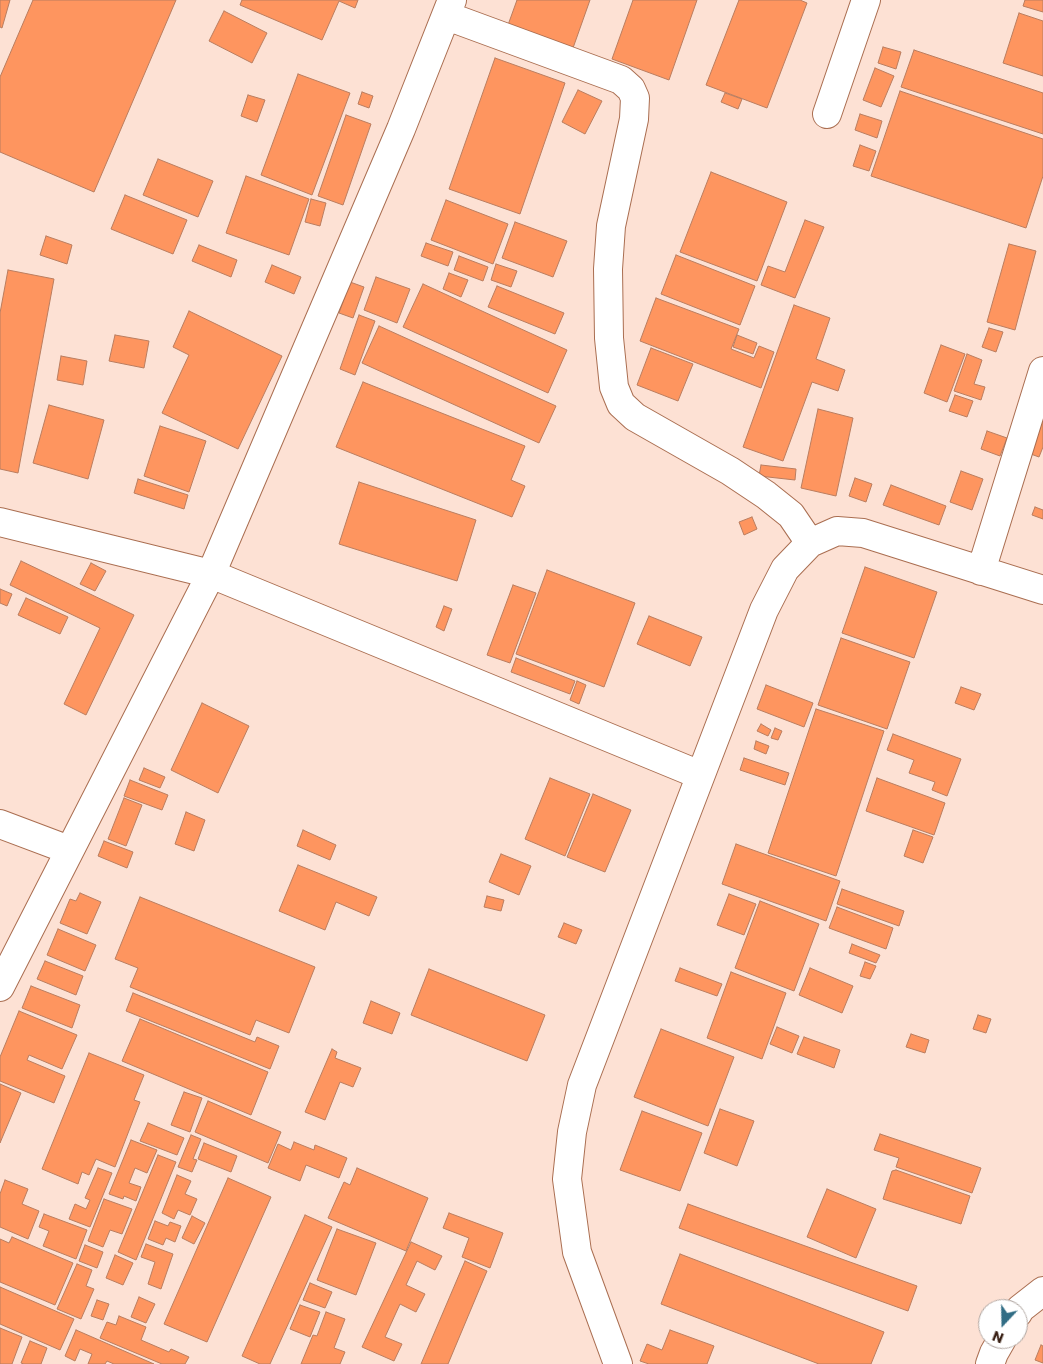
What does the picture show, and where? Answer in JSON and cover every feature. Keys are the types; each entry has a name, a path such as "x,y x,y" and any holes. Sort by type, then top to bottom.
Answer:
{"street":[{"path":"827,114 866,0"},
{"path":"0,987 211,574 401,128 450,8 621,80 631,89 635,98 634,119 611,226 608,269 608,338 614,387 621,404 635,417 730,471 791,514 810,543"},
{"path":"981,571 1043,371"},
{"path":"0,522 211,574 700,776"},
{"path":"618,1364 577,1252 568,1179 572,1132 582,1085 764,610 786,569 810,543 837,531 863,533 1043,590"},
{"path":"0,824 69,850"},
{"path":"1028,1302 1043,1290"},
{"path":"990,1364 996,1349"}],"building":[{"path":"0,0 10,0 2,28 0,27"},
{"path":"33,0 176,0 94,192 0,152 0,77"},
{"path":"242,0 358,0 355,8 339,1 322,40 240,5"},
{"path":"517,0 590,0 573,48 508,25"},
{"path":"633,0 697,0 669,80 612,59"},
{"path":"739,0 800,0 807,3 767,108 706,85"},
{"path":"1025,0 1043,0 1043,12 1023,6"},
{"path":"224,11 267,33 252,63 209,41"},
{"path":"1019,13 1043,21 1043,76 1003,63"},
{"path":"883,47 901,52 896,69 878,63"},
{"path":"914,50 1043,93 1043,134 901,87"},
{"path":"495,58 565,83 520,214 449,189"},
{"path":"875,68 894,76 881,107 863,100"},
{"path":"298,74 350,93 312,195 261,175"},
{"path":"578,90 602,101 585,134 562,122"},
{"path":"900,91 1043,139 1043,176 1026,228 871,176"},
{"path":"362,92 373,96 369,108 358,104"},
{"path":"725,93 742,99 738,109 721,102"},
{"path":"248,95 265,100 257,122 241,116"},
{"path":"860,114 882,121 877,138 855,130"},
{"path":"346,115 371,124 343,205 318,196"},
{"path":"860,145 876,151 869,171 853,166"},
{"path":"158,159 213,181 198,217 143,195"},
{"path":"711,172 787,202 757,281 680,252"},
{"path":"246,176 309,199 289,255 226,233"},
{"path":"125,195 187,220 173,254 111,229"},
{"path":"311,199 326,203 320,226 305,222"},
{"path":"446,200 508,224 493,264 431,240"},
{"path":"805,220 824,227 795,298 761,285 768,266 785,272"},
{"path":"515,222 567,241 553,277 502,258"},
{"path":"46,236 72,245 67,264 40,255"},
{"path":"426,243 453,252 448,266 421,256"},
{"path":"1009,244 1036,251 1015,330 987,322"},
{"path":"199,245 237,260 231,277 192,261"},
{"path":"676,255 755,286 740,325 661,294"},
{"path":"459,256 488,267 483,281 454,270"},
{"path":"496,264 517,271 511,287 491,280"},
{"path":"272,265 301,277 294,294 265,282"},
{"path":"8,270 54,279 18,473 0,469 0,313"},
{"path":"449,273 468,280 461,297 443,289"},
{"path":"376,277 410,289 397,323 364,310"},
{"path":"350,282 364,287 353,318 339,313"},
{"path":"423,284 567,350 548,393 403,327"},
{"path":"497,286 564,313 555,334 488,307"},
{"path":"656,298 739,329 731,349 754,358 759,346 774,352 761,388 640,341"},
{"path":"794,305 830,318 816,359 845,370 838,391 812,382 783,461 743,447"},
{"path":"189,311 282,356 238,449 162,413 189,355 173,347"},
{"path":"359,315 375,321 355,375 340,369"},
{"path":"379,326 556,406 539,443 362,363"},
{"path":"989,328 1003,332 996,352 982,347"},
{"path":"115,335 149,341 144,368 109,361"},
{"path":"737,335 757,343 753,354 733,347"},
{"path":"941,345 965,354 947,402 924,393"},
{"path":"651,348 693,364 678,401 637,385"},
{"path":"967,354 982,360 974,384 985,387 981,400 954,391"},
{"path":"61,356 87,361 83,385 57,380"},
{"path":"363,382 525,446 511,480 525,486 512,517 336,447"},
{"path":"955,395 973,401 967,417 949,411"},
{"path":"49,405 104,420 88,479 33,463"},
{"path":"818,409 853,418 836,496 801,488"},
{"path":"1043,414 1043,447 1039,457 1028,453"},
{"path":"160,426 206,441 189,492 144,476"},
{"path":"987,431 1007,438 1000,456 981,449"},
{"path":"761,465 796,469 795,480 759,476"},
{"path":"961,471 983,479 972,510 950,502"},
{"path":"855,478 872,484 866,502 849,496"},
{"path":"138,479 188,495 184,509 134,493"},
{"path":"359,482 476,520 457,581 339,544"},
{"path":"891,485 946,506 939,525 883,505"},
{"path":"1035,507 1043,510 1043,519 1032,515"},
{"path":"752,517 757,529 744,535 739,522"},
{"path":"21,561 134,615 86,715 64,704 100,628 10,585"},
{"path":"91,563 106,571 95,591 80,584"},
{"path":"865,567 937,592 914,658 842,633"},
{"path":"547,570 635,603 604,687 516,654"},
{"path":"513,585 536,593 510,663 487,655"},
{"path":"0,589 12,594 7,606 0,603"},
{"path":"26,598 68,617 60,634 18,615"},
{"path":"444,606 452,609 444,631 436,627"},
{"path":"649,616 702,637 690,666 637,644"},
{"path":"841,638 910,662 887,729 818,705"},
{"path":"516,658 575,681 570,694 511,672"},
{"path":"577,681 586,685 579,704 570,700"},
{"path":"766,685 813,703 804,727 757,709"},
{"path":"961,687 981,694 974,710 955,703"},
{"path":"202,703 249,726 218,793 171,770"},
{"path":"816,709 884,731 836,876 768,853"},
{"path":"761,724 771,730 768,736 757,731"},
{"path":"775,728 782,731 778,740 771,738"},
{"path":"893,734 961,759 947,796 932,790 935,782 909,773 914,760 887,750"},
{"path":"756,741 769,746 766,754 754,749"},
{"path":"744,758 789,773 785,785 740,770"},
{"path":"144,768 165,777 160,788 139,780"},
{"path":"550,778 590,794 565,856 525,839"},
{"path":"877,778 945,803 934,835 866,811"},
{"path":"130,780 168,795 162,810 124,796"},
{"path":"593,794 631,810 605,872 567,857"},
{"path":"124,798 142,805 126,846 108,839"},
{"path":"186,812 205,820 194,851 175,844"},
{"path":"303,830 336,845 330,860 297,846"},
{"path":"913,830 933,837 923,863 904,856"},
{"path":"104,841 133,852 127,868 98,856"},
{"path":"736,844 840,881 826,921 722,884"},
{"path":"501,854 531,866 519,895 489,882"},
{"path":"298,865 377,897 369,916 336,902 325,930 279,911"},
{"path":"842,889 904,911 899,926 837,904"},
{"path":"80,893 101,902 87,934 60,923 70,899 76,901"},
{"path":"729,894 756,904 744,935 717,925"},
{"path":"487,896 504,900 501,911 484,907"},
{"path":"140,897 315,967 289,1033 256,1020 250,1035 130,987 138,968 115,959"},
{"path":"760,901 819,924 794,991 735,968"},
{"path":"837,907 893,928 886,949 829,928"},
{"path":"564,923 582,930 576,944 558,937"},
{"path":"58,929 96,945 85,971 47,955"},
{"path":"852,944 880,955 876,963 849,953"},
{"path":"45,961 83,976 76,995 37,979"},
{"path":"865,962 876,966 870,979 860,976"},
{"path":"680,968 722,984 717,996 675,981"},
{"path":"810,968 853,986 842,1013 799,995"},
{"path":"429,969 545,1015 527,1061 411,1015"},
{"path":"731,972 786,993 762,1059 707,1038"},
{"path":"31,986 80,1005 72,1028 22,1008"},
{"path":"133,993 255,1042 257,1037 279,1046 270,1069 126,1011"},
{"path":"371,1001 400,1013 392,1034 363,1023"},
{"path":"19,1011 77,1035 62,1069 29,1055 27,1060 65,1076 54,1103 0,1081 0,1057"},
{"path":"978,1015 991,1019 986,1033 973,1029"},
{"path":"140,1019 268,1072 251,1115 122,1061"},
{"path":"777,1027 799,1036 792,1053 770,1044"},
{"path":"661,1029 734,1057 708,1126 634,1097"},
{"path":"911,1034 929,1040 925,1053 906,1047"},
{"path":"804,1037 840,1050 834,1068 797,1054"},
{"path":"332,1049 337,1052 335,1058 361,1068 353,1087 340,1082 325,1120 305,1112"},
{"path":"89,1053 144,1075 134,1100 140,1102 115,1167 96,1159 89,1175 82,1172 78,1184 42,1169"},
{"path":"0,1084 21,1093 0,1143"},
{"path":"184,1092 202,1098 190,1132 171,1125"},
{"path":"208,1101 281,1132 268,1163 195,1132"},
{"path":"720,1109 754,1121 737,1166 704,1153"},
{"path":"642,1111 702,1133 680,1191 620,1170"},
{"path":"148,1123 184,1138 177,1155 140,1141"},
{"path":"880,1134 981,1168 972,1193 896,1167 899,1158 874,1150"},
{"path":"191,1135 201,1139 193,1159 197,1160 192,1172 178,1167"},
{"path":"131,1140 157,1150 147,1173 135,1168 129,1183 141,1187 136,1201 124,1196 123,1199 109,1194"},
{"path":"294,1142 314,1150 315,1145 347,1158 339,1178 306,1165 300,1181 268,1168 278,1144 291,1150"},
{"path":"204,1143 237,1156 231,1172 198,1159"},
{"path":"158,1155 176,1162 136,1260 118,1252"},
{"path":"98,1168 112,1173 90,1227 69,1219 75,1204 86,1209 90,1200 85,1198"},
{"path":"357,1168 428,1198 406,1251 328,1218 344,1182 350,1185"},
{"path":"896,1170 970,1196 961,1224 883,1199 892,1171"},
{"path":"177,1175 191,1181 185,1194 197,1199 190,1215 178,1210 174,1219 162,1213"},
{"path":"228,1178 271,1197 207,1342 164,1324"},
{"path":"5,1180 28,1189 22,1204 39,1211 28,1239 0,1227 0,1194"},
{"path":"827,1189 876,1209 856,1258 807,1237"},
{"path":"104,1199 132,1209 122,1234 110,1230 103,1247 88,1241"},
{"path":"688,1204 917,1286 908,1311 679,1228"},
{"path":"449,1213 503,1233 490,1268 462,1257 469,1238 443,1228"},
{"path":"44,1214 87,1230 76,1259 43,1246 49,1231 39,1227"},
{"path":"305,1215 332,1227 270,1364 260,1364 242,1356"},
{"path":"192,1216 205,1223 194,1244 182,1238"},
{"path":"155,1221 168,1226 170,1222 181,1226 175,1242 166,1238 163,1245 148,1239"},
{"path":"337,1229 376,1243 356,1295 317,1280"},
{"path":"12,1237 73,1263 55,1305 0,1282 0,1239 9,1243"},
{"path":"411,1242 442,1256 435,1270 417,1261 406,1285 425,1294 416,1312 400,1304 385,1337 402,1344 394,1361 362,1347"},
{"path":"146,1244 173,1254 161,1289 148,1284 155,1262 141,1257"},
{"path":"85,1245 103,1252 97,1268 79,1261"},
{"path":"680,1254 884,1332 871,1364 819,1364 661,1304"},
{"path":"115,1255 133,1263 123,1285 106,1278"},
{"path":"465,1261 487,1271 448,1364 421,1364"},
{"path":"77,1264 92,1270 86,1286 94,1289 81,1319 57,1309"},
{"path":"310,1283 332,1292 325,1308 303,1300"},
{"path":"0,1287 74,1319 60,1350 0,1324"},
{"path":"139,1297 155,1304 146,1323 131,1317"},
{"path":"97,1300 109,1304 103,1320 91,1316"},
{"path":"300,1305 320,1312 310,1337 290,1329"},
{"path":"326,1312 345,1319 334,1348 345,1352 340,1364 301,1364 313,1335 317,1336"},
{"path":"119,1316 146,1327 141,1340 169,1352 171,1349 189,1357 185,1364 162,1364 100,1338 107,1322 116,1325"},
{"path":"0,1328 22,1337 12,1364 0,1364"},
{"path":"76,1330 154,1364 114,1364 107,1361 105,1364 88,1364 92,1354 80,1349 75,1361 65,1356"},
{"path":"670,1330 714,1346 707,1364 649,1364 640,1361 647,1344 662,1350"},
{"path":"30,1341 47,1348 41,1364 21,1363"},
{"path":"1041,1345 1043,1346 1043,1363 1035,1360"}]}
